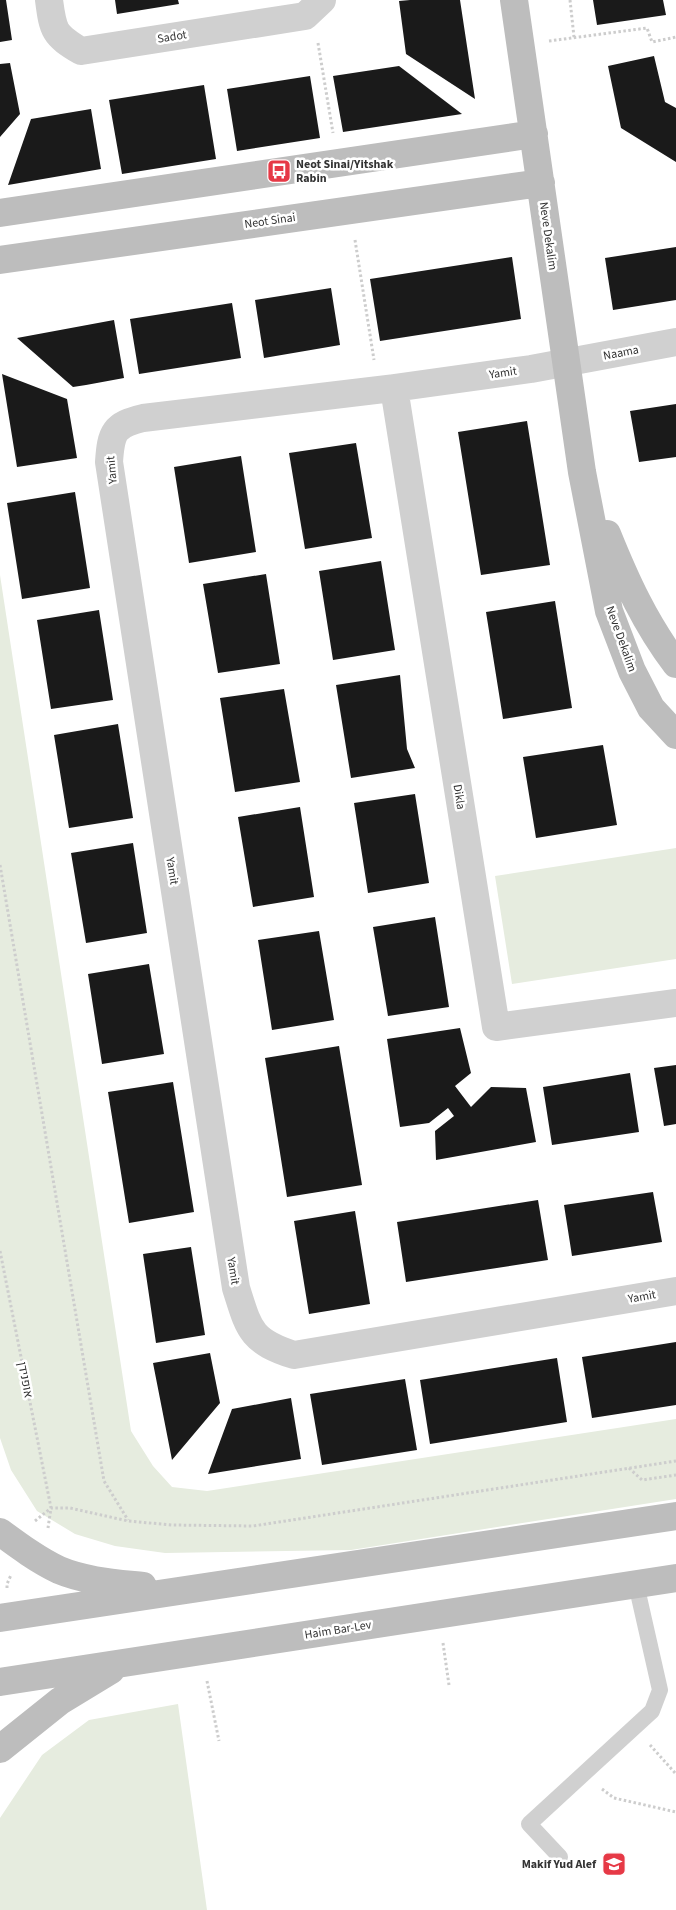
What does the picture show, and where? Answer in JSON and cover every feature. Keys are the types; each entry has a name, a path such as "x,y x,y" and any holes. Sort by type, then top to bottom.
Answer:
{"street":[{"name":"Sadot","path":"49,0 53,27 63,41 81,52 305,16 317,4"},
{"name":"Neve Dekalim","path":"514,0 582,472 609,611 632,671 652,708 676,735"},
{"path":"0,214 534,134"},
{"name":"Neot Sinai","path":"0,260 541,183"},
{"name":"Naama","path":"567,363 676,342"},
{"name":"Yamit","path":"567,363 386,389 143,418 126,422 114,431 110,443 109,462 236,1288 245,1317 256,1337 276,1349 294,1355 676,1291"},
{"name":"Dikla","path":"386,389 496,1027 676,1003"},
{"name":"Neve Dekalim","path":"582,472 627,585 657,639 676,664"},
{"path":"0,1618 676,1516"},
{"path":"0,1532 30,1554 60,1570 98,1581 177,1591"},
{"name":"Haim Bar-Lev","path":"0,1682 676,1578"},
{"path":"0,1749 60,1701 121,1664"}],"lane":[{"path":"560,1857 530,1824 652,1711 660,1690 636,1584"}],"path":[{"path":"570,0 574,37"},
{"path":"317,4 338,163"},
{"path":"521,45 647,28 652,42 676,37"},
{"path":"350,210 386,389"},
{"path":"0,865 104,1481 128,1521 172,1525 253,1526 676,1461"},
{"name":"אופנידן","path":"0,1252 51,1508 70,1508 128,1521"},
{"path":"629,1468 642,1480 676,1475"},
{"path":"439,1614 449,1685"},
{"path":"201,1652 219,1741"},
{"path":"634,1728 676,1774"},
{"path":"584,1775 614,1798 676,1812"}],"shaded area":[{"path":"0,575 131,1431 153,1466 172,1487 207,1491 676,1419 676,1499 351,1550 165,1553 115,1546 75,1534 37,1511 11,1470 0,1438"},
{"path":"676,848 676,959 512,984 495,876"},
{"path":"178,1704 207,1910 0,1910 0,1818 42,1755 89,1720"}],"building":[{"path":"0,0 6,0 12,40 0,42"},
{"path":"115,0 178,0 179,4 117,14"},
{"path":"460,0 475,99 406,54 399,1"},
{"path":"593,0 663,0 666,15 597,25"},
{"path":"654,56 665,102 676,108 676,162 621,128 608,66"},
{"path":"10,63 20,114 0,137 0,64"},
{"path":"399,66 462,114 343,132 333,76"},
{"path":"310,76 320,138 237,151 227,89"},
{"path":"204,85 216,159 122,174 109,100"},
{"path":"91,109 101,169 8,185 31,119"},
{"path":"676,247 676,300 613,310 605,258"},
{"path":"512,257 521,319 380,341 370,279"},
{"path":"331,288 340,345 264,358 255,300"},
{"path":"232,303 241,358 139,374 130,319"},
{"path":"114,320 124,378 73,387 17,338"},
{"path":"2,374 67,399 77,458 17,467"},
{"path":"676,404 676,457 639,462 630,411"},
{"path":"527,421 550,565 481,575 458,432"},
{"path":"356,443 372,538 305,549 289,453"},
{"path":"241,456 256,552 189,563 174,467"},
{"path":"75,492 90,588 22,599 7,503"},
{"path":"381,561 395,650 333,660 319,571"},
{"path":"266,574 280,664 218,673 203,584"},
{"path":"555,601 572,708 503,719 486,612"},
{"path":"99,610 113,700 51,709 37,620"},
{"path":"400,675 407,749 415,768 351,778 336,685"},
{"path":"284,689 300,782 235,792 220,698"},
{"path":"118,724 133,818 69,828 54,735"},
{"path":"603,745 617,825 536,838 523,757"},
{"path":"415,794 429,883 368,893 354,803"},
{"path":"300,807 314,897 253,907 238,817"},
{"path":"133,843 147,933 86,943 71,853"},
{"path":"435,917 449,1007 388,1016 373,927"},
{"path":"319,931 334,1020 272,1030 258,940"},
{"path":"149,964 164,1054 102,1064 88,974"},
{"path":"460,1028 471,1073 455,1086 471,1107 491,1087 526,1088 536,1142 436,1160 435,1131 454,1116 448,1108 429,1123 400,1127 387,1039"},
{"path":"339,1046 362,1185 287,1197 265,1058"},
{"path":"676,1065 676,1124 664,1126 654,1068"},
{"path":"630,1073 639,1132 552,1145 543,1087"},
{"path":"173,1082 194,1212 129,1223 108,1092"},
{"path":"653,1192 662,1242 572,1256 564,1205"},
{"path":"538,1200 548,1260 406,1282 397,1222"},
{"path":"355,1211 370,1304 309,1314 294,1221"},
{"path":"191,1247 205,1335 156,1343 143,1254"},
{"path":"676,1342 676,1405 592,1418 582,1357"},
{"path":"210,1353 220,1403 172,1460 153,1363"},
{"path":"557,1358 567,1422 430,1444 420,1380"},
{"path":"405,1379 417,1450 322,1465 310,1394"},
{"path":"291,1398 301,1459 208,1474 232,1409"}],"place":[{"name":"Neot Sinai/Yitshak Rabin","path":"279,171"},
{"name":"Makif Yud Alef","path":"614,1864"}]}
